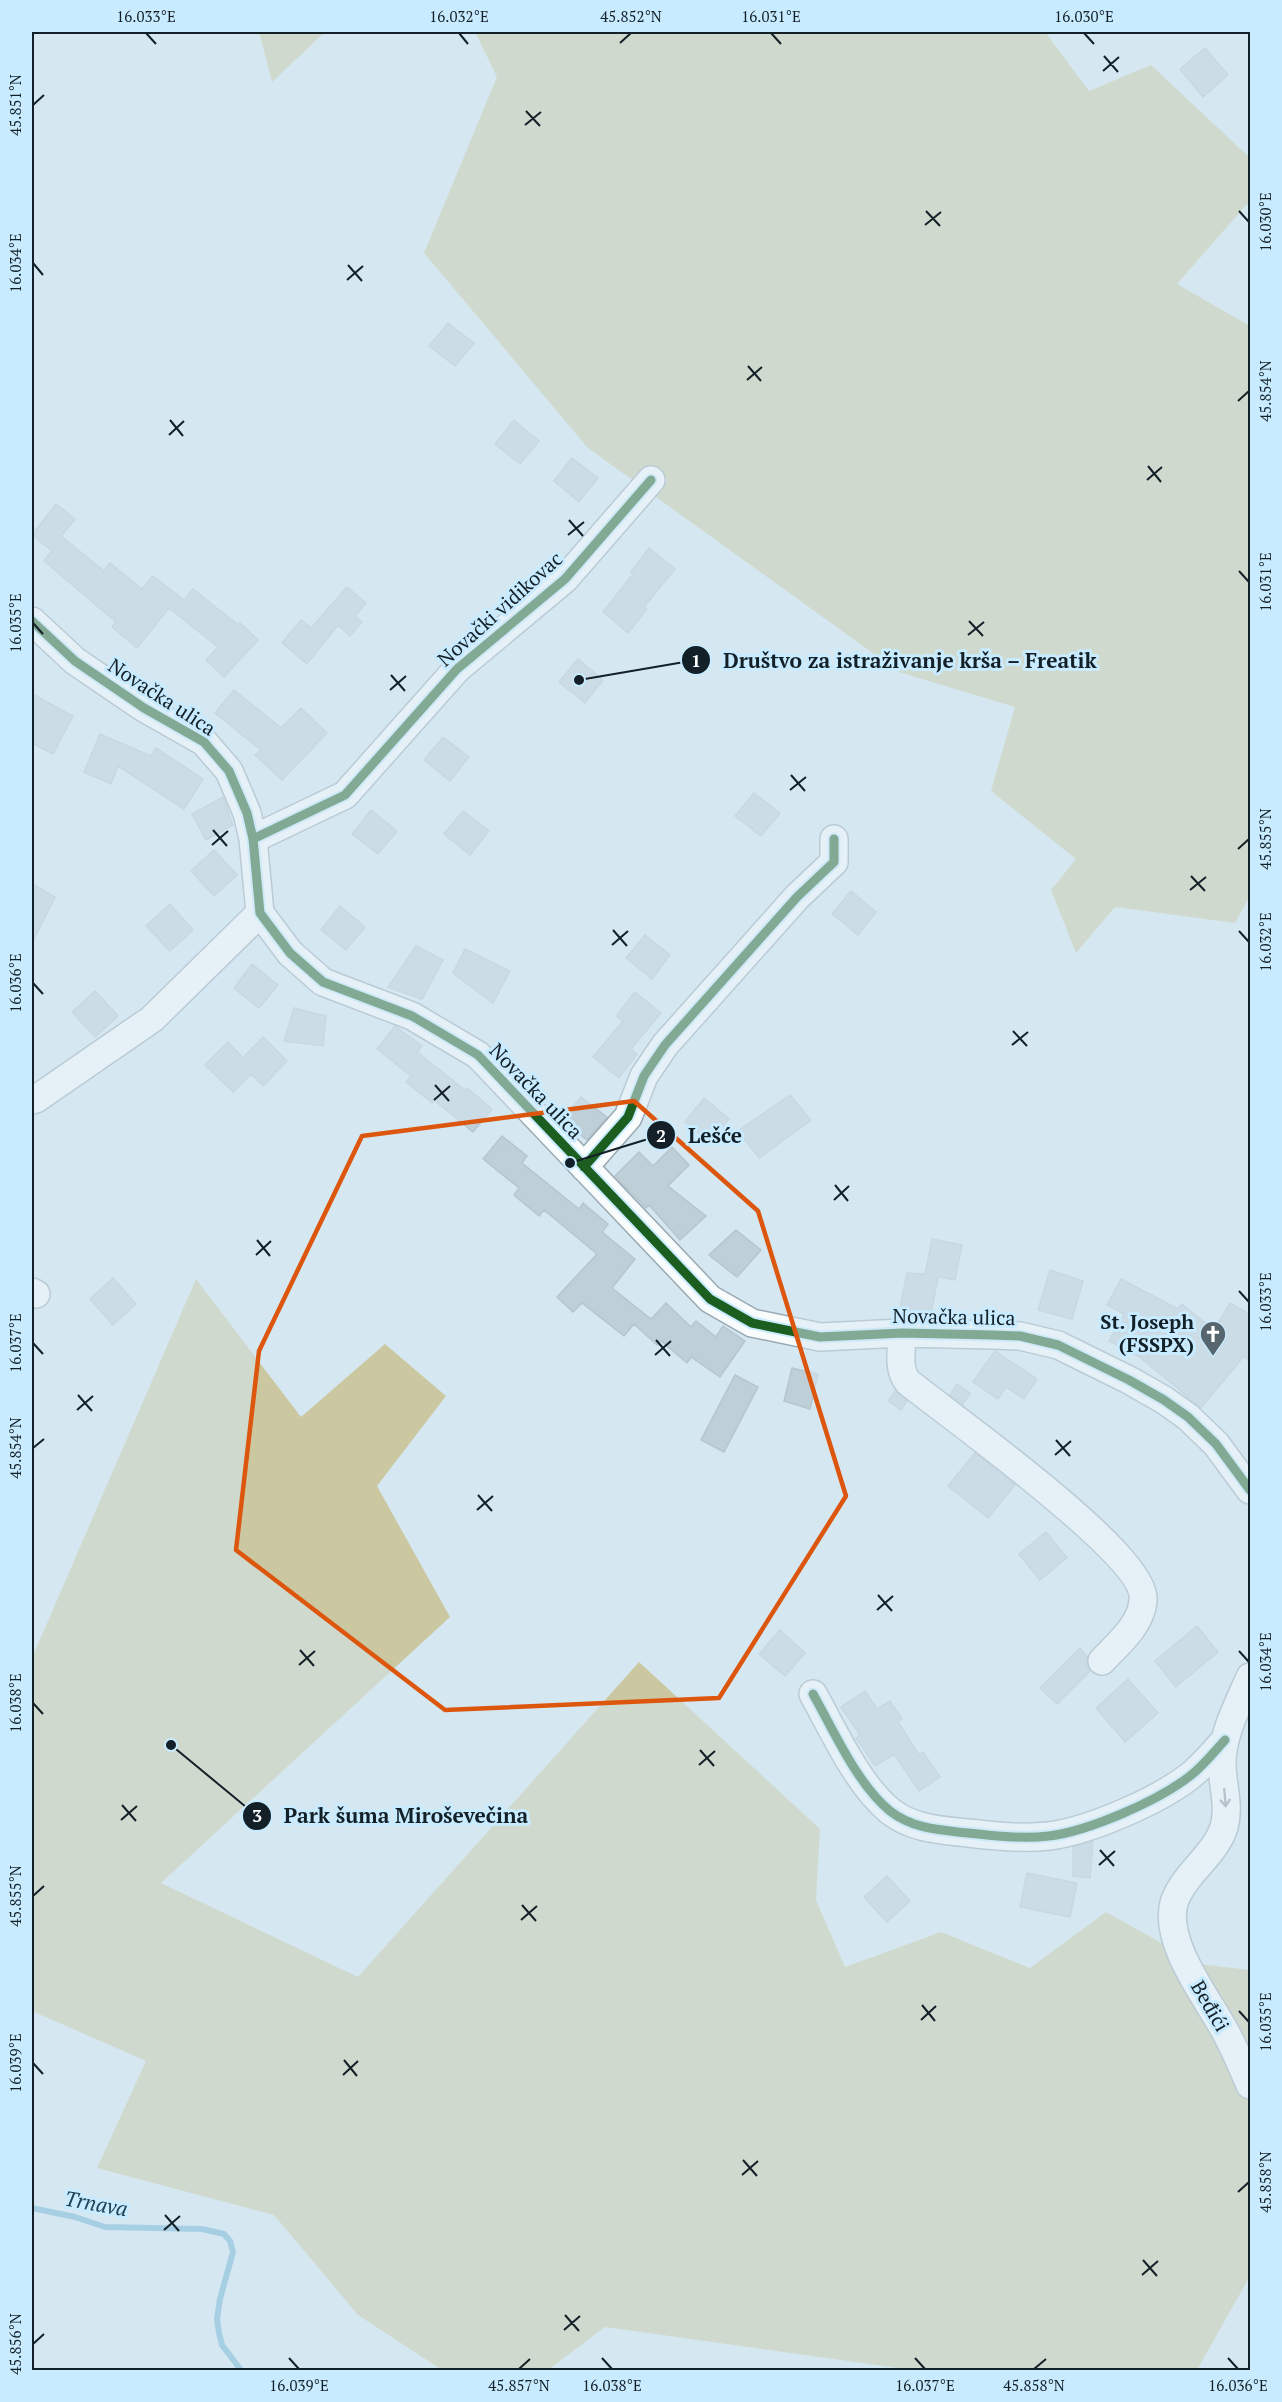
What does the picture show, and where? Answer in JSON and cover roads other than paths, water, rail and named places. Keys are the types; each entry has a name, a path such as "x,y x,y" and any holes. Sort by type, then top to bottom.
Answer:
{"street":[{"name":"Novački vidikovac","path":"253,839 345,795 457,669 565,579 651,480"},
{"name":"Novačka ulica","path":"32,621 75,661 144,708 204,742 229,771 246,813 253,839 260,913 290,953 323,982 412,1016 478,1055 710,1299 752,1323 820,1337 902,1333 1020,1336 1058,1345 1087,1358 1164,1400 1188,1418 1216,1444 1251,1490"},
{"path":"584,1167 628,1117 644,1076 665,1045 789,906 834,862 834,839"},
{"path":"32,1100 152,1019 260,913"},
{"name":"Novačka ulica","path":"902,1333 902,1369 908,1382 987,1443 1092,1530 1116,1553 1134,1576 1144,1599 1140,1612 1122,1641 1102,1661"},
{"path":"813,1694 870,1790 890,1810 920,1827 1006,1838 1060,1834 1132,1810 1170,1791 1192,1775 1225,1740 1251,1677"},
{"name":"Beđići","path":"1225,1740 1222,1762 1227,1813 1224,1827 1219,1838 1180,1890 1174,1904 1171,1927 1192,1977 1226,2032 1251,2085"}],"waterway":[{"name":"Trnava","path":"32,2208 75,2217 105,2227 202,2229 224,2234 230,2241 233,2252 217,2319 222,2345 241,2370"}],"place":[{"name":"Društvo za istraživanje krša – Freatik","path":"579,680"},
{"name":"Lešće","path":"570,1163"},
{"name":"St. Joseph (FSSPX)","path":"1213,1357"},
{"name":"Park šuma Miroševečina","path":"171,1745"}]}
